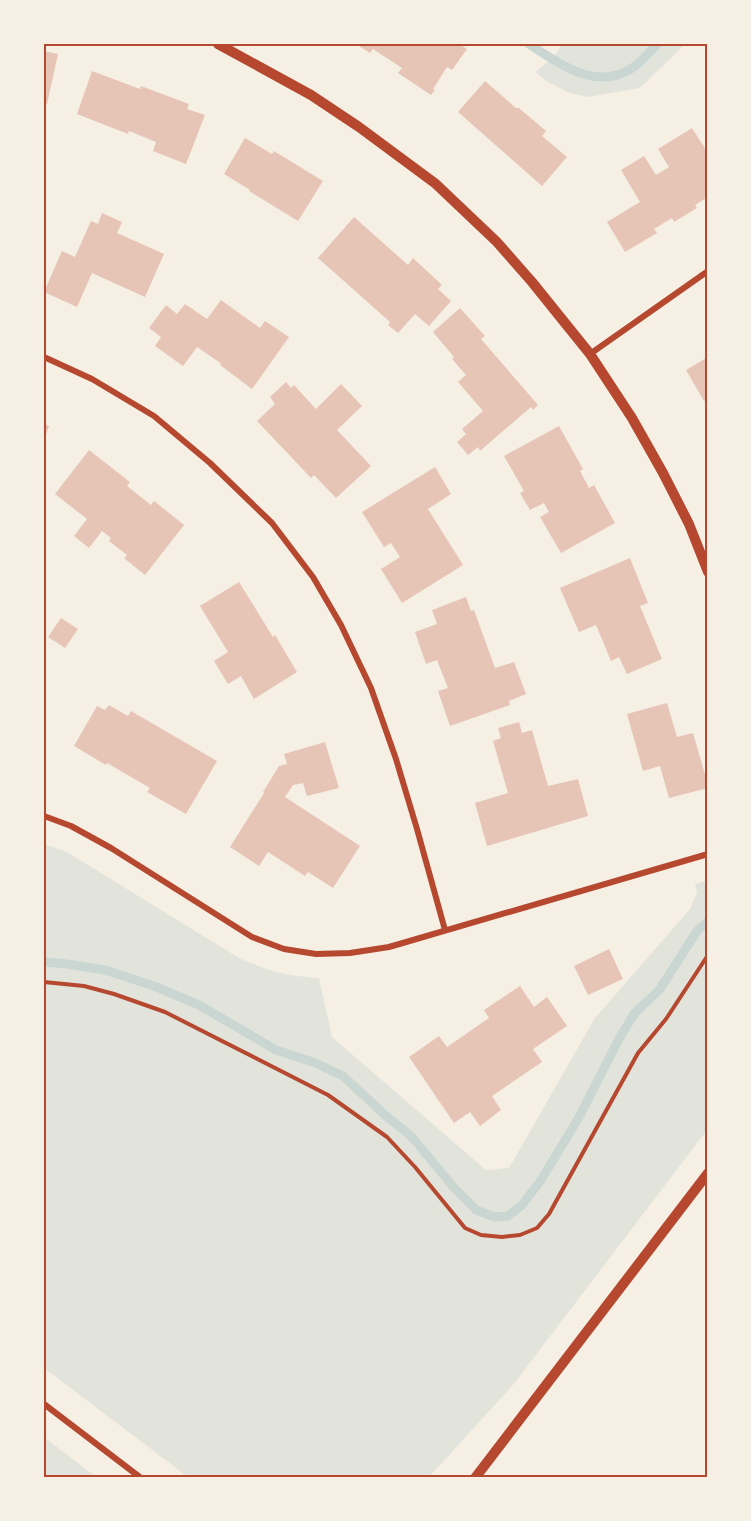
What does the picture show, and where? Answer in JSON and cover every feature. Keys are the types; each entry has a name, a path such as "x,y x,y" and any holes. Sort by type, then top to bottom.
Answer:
{"street":[{"path":"218,44 311,95 360,127 436,184 496,240 590,354 632,418 689,524 708,572"},
{"path":"590,354 708,271"},
{"path":"44,357 92,380 154,416 210,463 272,523 313,578 341,625 371,688 405,789 445,930"},
{"path":"44,816 71,826 111,848 252,937 284,949 316,954 350,953 388,947 708,854"},
{"path":"475,1478 708,1173"},
{"path":"44,1404 141,1478"}],"path":[{"path":"44,982 84,986 165,1012 328,1095 387,1137 465,1228 481,1235 502,1238 520,1235 537,1228 549,1214 638,1053 666,1019 708,955"}],"shaded area":[{"path":"562,44 685,44 640,88 588,97 570,93 546,81 536,72 555,55"},
{"path":"44,844 67,852 239,958 278,972 319,978 332,1037 486,1170 509,1168 595,1018 690,909 697,893 695,884 707,881 707,1130 513,1385 429,1477 188,1477 44,1368"},
{"path":"44,1437 96,1477 44,1477"}],"building":[{"path":"360,44 459,44 467,49 452,70 447,67 431,95 398,73 402,68 373,49 370,53 359,46"},
{"path":"44,51 58,54 47,104 44,103"},
{"path":"92,71 189,104 187,109 205,115 186,164 153,151 156,142 129,131 128,134 77,114"},
{"path":"485,81 546,131 542,136 567,157 542,186 458,112"},
{"path":"692,128 708,153 708,197 695,205 697,208 674,222 672,218 654,229 657,233 625,252 607,222 640,202 621,170 644,156 656,175 669,167 658,149"},
{"path":"245,138 272,154 274,151 323,181 298,221 224,174"},
{"path":"102,213 122,222 117,233 164,254 145,297 92,273 77,307 44,292 62,251 75,257 91,221 98,224"},
{"path":"354,217 408,265 413,258 442,285 438,289 451,301 429,326 415,314 398,333 388,325 390,322 318,258"},
{"path":"221,300 260,328 265,321 289,337 252,389 197,347 183,366 155,346 161,337 149,328 166,305 177,314 185,304 207,319"},
{"path":"460,308 485,336 481,339 538,405 533,410 531,407 480,451 478,447 468,455 457,442 466,434 462,429 483,411 458,382 466,375 433,332"},
{"path":"708,357 708,398 704,401 686,370"},
{"path":"286,382 291,388 294,385 316,409 341,384 362,406 337,430 371,466 336,498 314,475 311,478 257,421 275,404 270,397"},
{"path":"44,424 49,426 44,440"},
{"path":"559,426 583,469 580,471 589,488 594,485 615,523 561,553 540,517 549,512 544,503 530,510 520,493 524,491 504,456"},
{"path":"89,450 130,482 127,486 151,505 154,501 184,525 145,575 124,558 127,555 109,541 111,538 102,531 89,548 74,536 87,519 55,494"},
{"path":"435,467 451,494 428,509 463,565 402,603 381,569 400,557 391,543 384,547 362,512"},
{"path":"630,558 648,603 640,606 662,659 627,674 619,657 611,661 596,625 579,632 560,588"},
{"path":"239,582 297,672 254,699 241,676 228,684 214,661 228,652 200,606"},
{"path":"466,597 471,611 474,610 495,668 514,662 526,694 509,701 510,705 450,726 438,691 448,688 437,660 426,664 415,632 437,624 432,610"},
{"path":"61,618 78,629 65,648 48,637"},
{"path":"667,703 677,737 693,733 708,785 708,788 669,798 660,766 643,771 627,714"},
{"path":"109,705 128,716 131,711 217,761 186,814 147,792 150,788 74,746 97,706 105,710"},
{"path":"519,722 522,733 532,730 548,786 578,779 588,816 487,846 475,803 508,793 493,741 501,738 498,728"},
{"path":"325,742 339,788 307,796 303,783 293,785 285,797 360,846 333,888 308,872 305,876 268,852 259,866 230,847 279,766 287,764 284,754"},
{"path":"609,949 623,979 588,995 574,966"},
{"path":"520,986 534,1007 547,997 567,1026 533,1049 542,1062 492,1096 501,1110 480,1126 470,1112 454,1123 409,1057 439,1036 447,1047 489,1018 484,1010"}],"waterway":[{"path":"529,44 577,72 603,77 629,70 641,62 657,44"},
{"path":"44,962 105,970 154,986 199,1005 276,1050 313,1062 343,1076 412,1137 456,1190 476,1210 495,1217 508,1216 522,1205 541,1180 578,1119 634,1014 660,989 697,931 708,921"}]}
